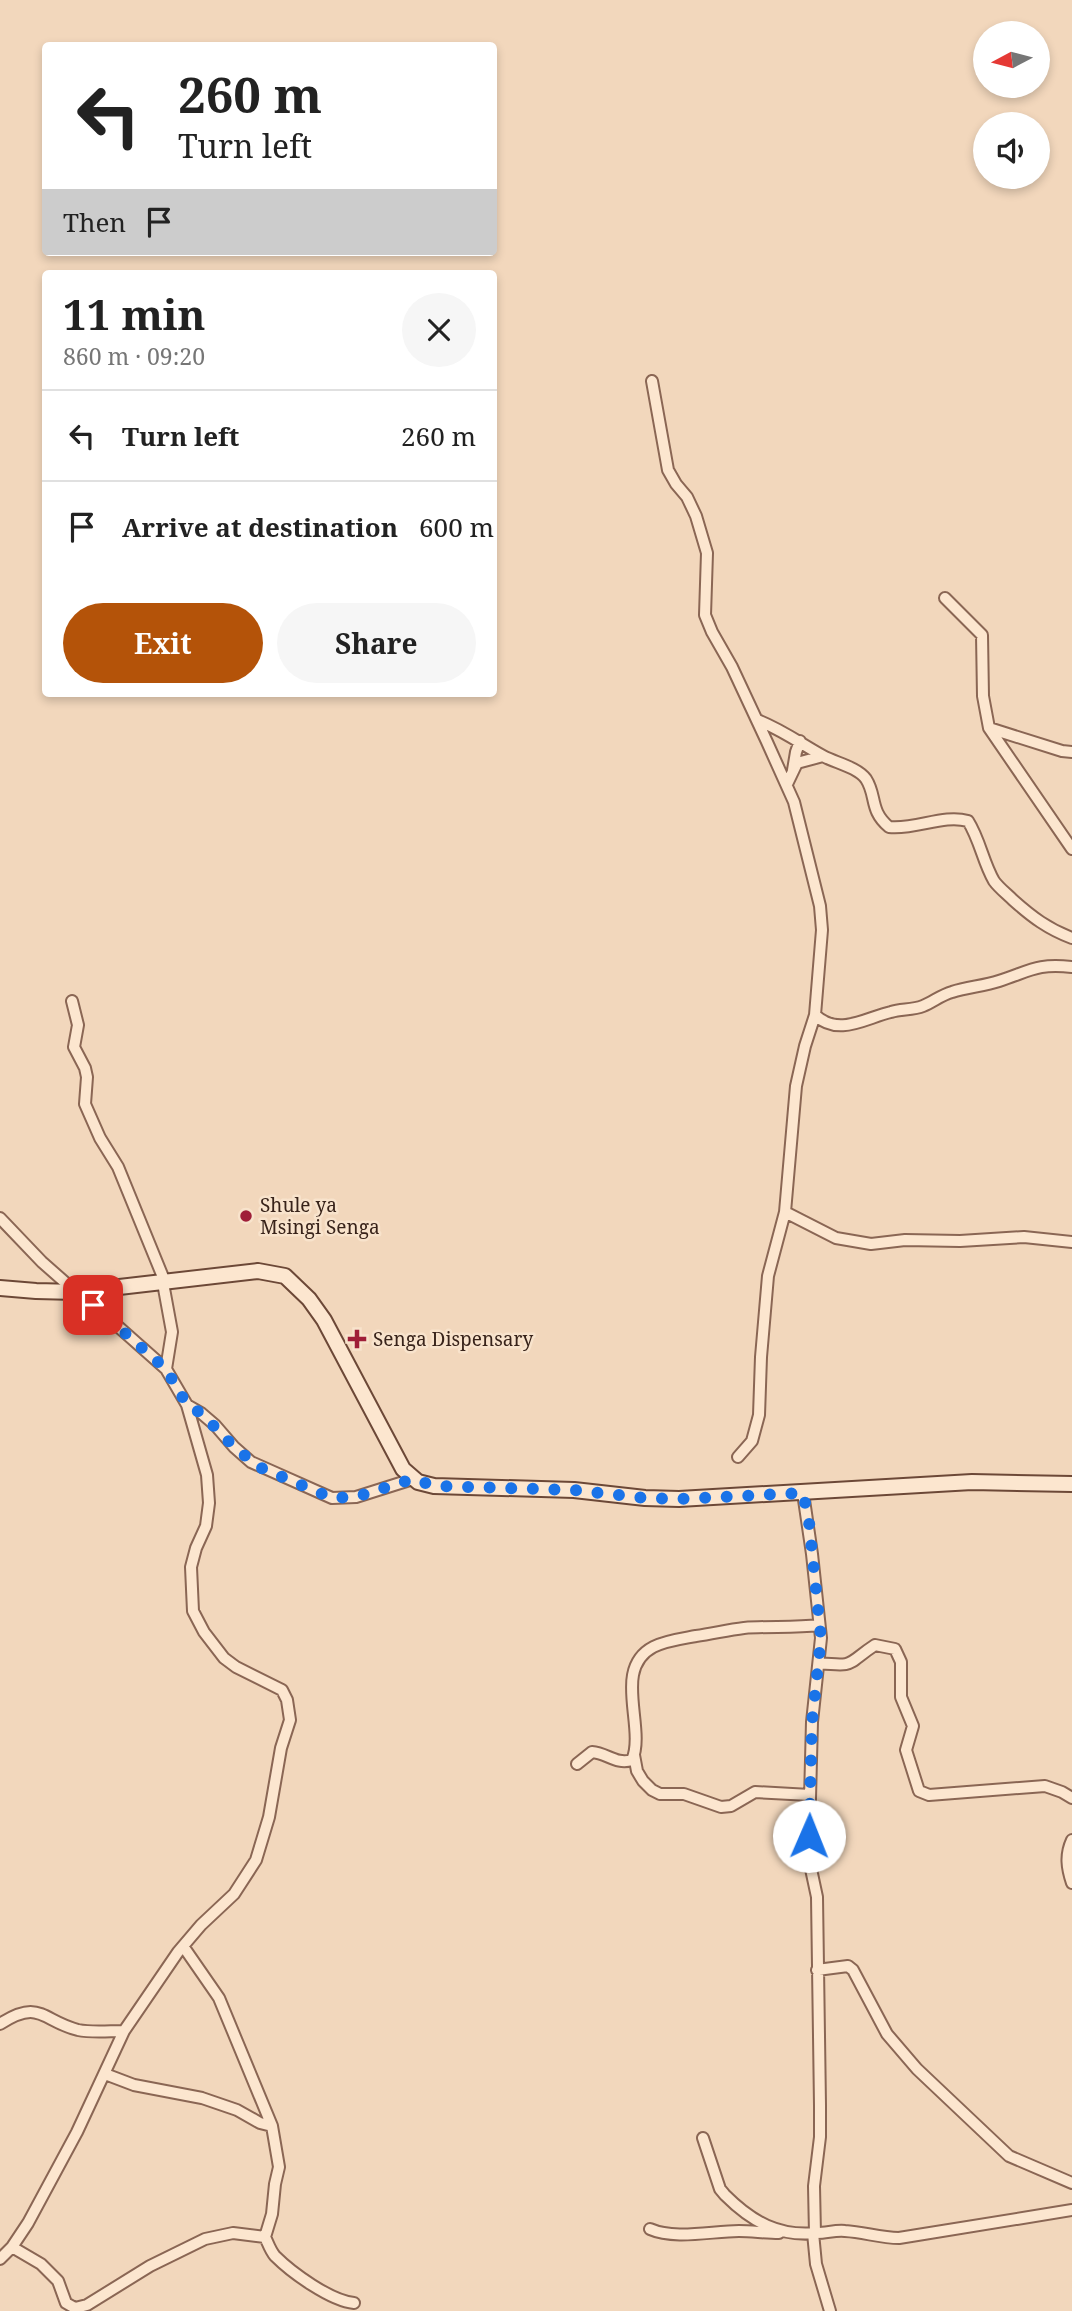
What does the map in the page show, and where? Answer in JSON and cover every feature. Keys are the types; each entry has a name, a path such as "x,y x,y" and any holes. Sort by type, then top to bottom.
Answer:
{"street":[{"path":"652,381 668,470 687,497 696,516 707,553 705,615 787,784 820,906 822,930 815,1015 796,1086 785,1212 768,1276 759,1415 752,1441 738,1457"},
{"path":"945,598 982,635 983,685 989,728 1072,849"},
{"path":"757,720 858,772 866,780 880,820 889,827 923,826 948,819 968,821 976,833 994,881 1001,889 1034,919 1050,930 1072,938"},
{"path":"989,728 1072,752"},
{"path":"793,770 800,741"},
{"path":"787,784 797,763 823,756"},
{"path":"815,1015 822,1022 831,1025 862,1023 890,1012 920,1007 940,996 1000,981 1032,968 1052,965 1072,967"},
{"path":"72,1001 78,1025 74,1047 87,1077 85,1104 100,1138 118,1167 164,1283 172,1332 166,1369"},
{"path":"785,1212 836,1238 871,1244 905,1240 960,1241 1024,1237 1072,1242"},
{"path":"0,1219 42,1262 166,1369 187,1405 207,1475 209,1503 206,1526 191,1567 193,1611 204,1632 224,1658 282,1690 287,1700 290,1720 281,1748 271,1809 256,1860 234,1894 183,1946 124,2031 46,2189 12,2247 0,2259"},
{"path":"0,1288 77,1291 164,1283 248,1271 285,1276 309,1299 324,1320 403,1469 413,1479 434,1486 574,1490 638,1498 679,1499 972,1482 1072,1484"},
{"path":"187,1405 215,1425 251,1462 332,1498 356,1497 413,1479"},
{"path":"803,1493 813,1554 821,1638 812,1722 810,1795 810,1863 817,1897 820,2114 814,2186 814,2233 816,2264 830,2311"},
{"path":"810,1795 755,1792 731,1805 721,1807 684,1794 660,1794 652,1790 637,1771 634,1755 633,1678 639,1658 661,1642 745,1628 819,1625"},
{"path":"819,1663 846,1666 875,1644 895,1649 901,1661 901,1698 913,1726 906,1750 919,1791 927,1795 962,1791 1004,1791 1035,1786 1062,1791 1072,1798"},
{"path":"577,1763 592,1752 621,1762 632,1760 634,1755"},
{"path":"1072,1840 1067,1861 1072,1883"},
{"path":"183,1946 219,1998 272,2126 279,2166 272,2214 265,2236 275,2256 301,2276 331,2296 354,2303"},
{"path":"817,1970 848,1966 853,1969 887,2034 918,2069 1009,2156 1072,2183"},
{"path":"0,2024 12,2016 31,2011 80,2030 124,2031"},
{"path":"105,2074 134,2085 202,2098 272,2126"},
{"path":"703,2138 720,2189 764,2224 782,2233"},
{"path":"650,2229 676,2234 844,2231 899,2238 1072,2210"},
{"path":"12,2247 41,2264 58,2281 66,2303 75,2308 110,2293 136,2274 205,2239 233,2233 265,2236"}],"place":[{"name":"Shule ya Msingi Senga","path":"246,1216"},
{"name":"Senga Dispensary","path":"357,1339"}],"route":[{"path":"93,1305 166,1369 187,1405 215,1425 251,1462 332,1498 356,1497 413,1479 434,1486 574,1490 645,1498 803,1493 809,1522 821,1638 812,1722 809,1836"}]}
